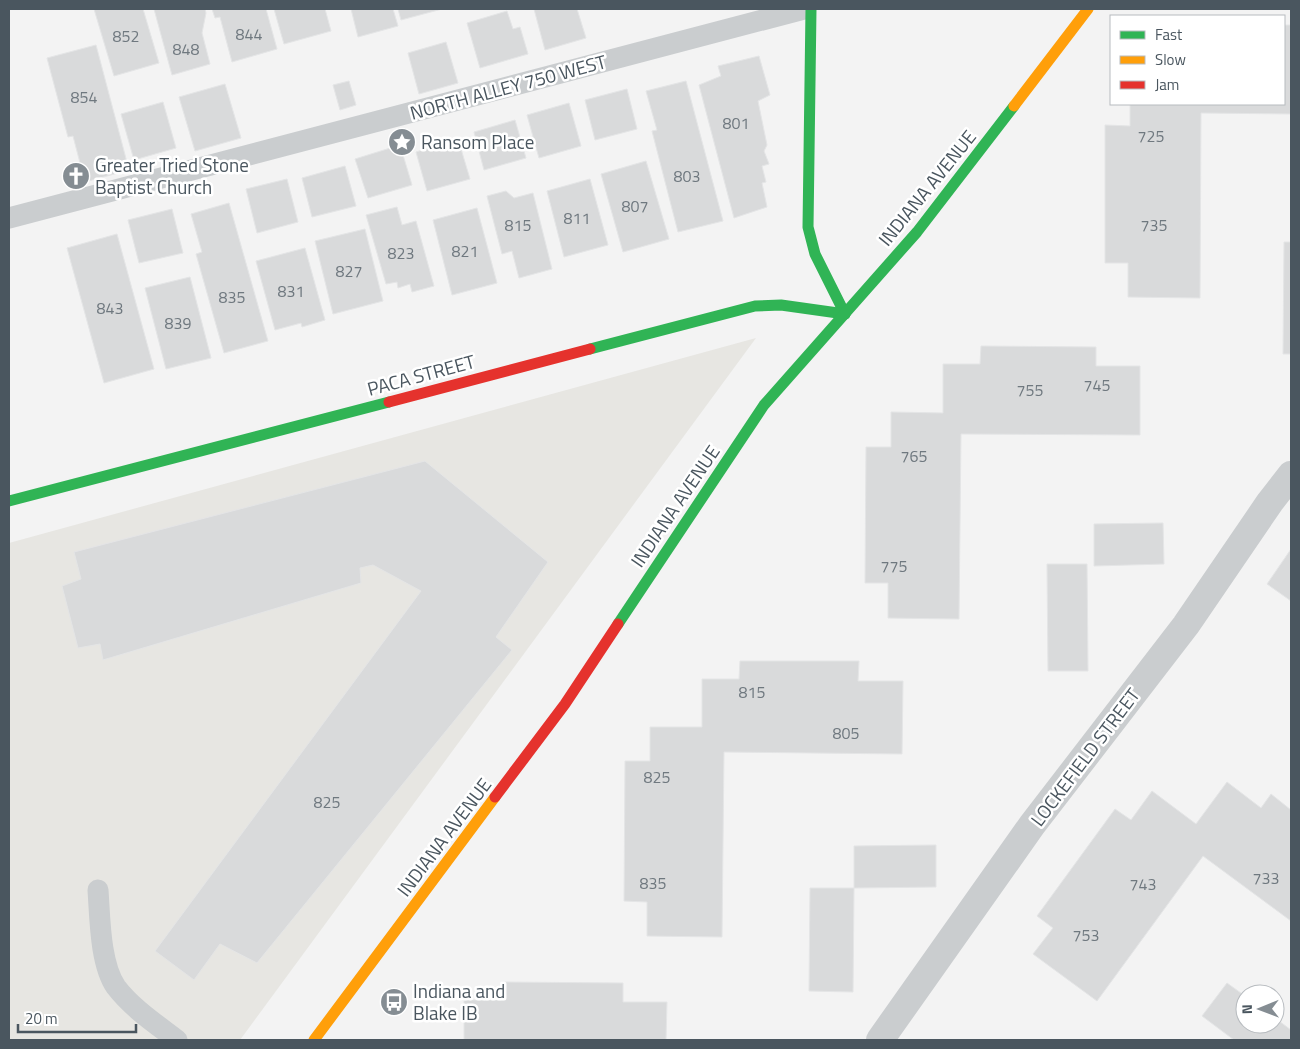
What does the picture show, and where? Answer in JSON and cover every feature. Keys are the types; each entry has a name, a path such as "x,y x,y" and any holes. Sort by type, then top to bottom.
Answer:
{"main road":[{"path":"811,9 808,227 815,254 845,314"},
{"name":"INDIANA AVENUE","path":"314,1040 565,704 764,405 917,232 1088,9"},
{"name":"PACA STREET","path":"9,501 755,306 781,305 845,314"}],"street":[{"name":"LOCKEFIELD STREET","path":"880,1040 1032,825 1186,625 1270,502 1291,475"}],"lane":[{"name":"NORTH ALLEY 750 WEST","path":"9,218 804,9"},
{"path":"98,890 102,944 109,971 116,986 129,1001 177,1040"}],"shaded area":[{"path":"756,338 240,1040 9,1040 9,543"}],"building":[{"path":"94,9 143,9 159,63 114,76"},
{"path":"154,9 205,9 202,33 210,64 172,75"},
{"path":"212,9 266,9 277,49 232,62 220,17 215,18"},
{"path":"274,9 325,9 331,31 284,44"},
{"path":"351,9 393,9 398,26 358,37"},
{"path":"398,9 442,9 401,20"},
{"path":"534,9 577,9 586,38 545,50"},
{"path":"507,11 513,29 520,27 528,54 480,68 467,23"},
{"path":"1285,25 1291,25 1291,114 1201,113 1200,298 1128,297 1128,263 1105,263 1105,125 1130,126 1130,105 1285,105"},
{"path":"446,42 458,83 419,94 408,53"},
{"path":"96,45 129,170 85,182 73,136 68,137 47,58"},
{"path":"759,56 770,95 758,101 767,145 764,151 769,164 762,166 766,182 762,183 767,207 734,218 699,85 721,76 718,66"},
{"path":"349,81 356,105 340,110 333,85"},
{"path":"686,81 723,221 678,232 652,131 657,130 646,91"},
{"path":"225,84 241,138 195,151 179,97"},
{"path":"627,89 637,129 595,140 585,100"},
{"path":"163,102 176,148 134,160 121,114"},
{"path":"569,103 581,146 539,158 527,115"},
{"path":"515,120 526,158 484,170 474,132"},
{"path":"458,139 470,179 427,191 416,152"},
{"path":"400,145 412,185 368,198 355,159"},
{"path":"646,161 669,239 623,252 601,174"},
{"path":"345,166 356,206 312,217 302,178"},
{"path":"287,179 298,222 257,233 246,189"},
{"path":"590,179 608,245 564,257 547,191"},
{"path":"506,191 514,198 533,193 552,269 519,278 512,251 502,254 487,196"},
{"path":"229,203 268,341 224,353 196,254 202,252 191,214"},
{"path":"397,207 402,225 416,221 434,286 412,292 410,284 398,288 397,282 386,284 366,215"},
{"path":"477,208 497,283 452,295 433,220"},
{"path":"172,209 183,253 139,263 128,220"},
{"path":"365,229 383,301 333,314 315,241"},
{"path":"117,234 154,369 104,383 67,248"},
{"path":"1284,242 1291,242 1291,354 1283,354"},
{"path":"305,248 325,320 302,327 301,323 275,330 256,261"},
{"path":"190,277 211,358 166,369 145,288"},
{"path":"981,346 1096,347 1096,366 1140,366 1140,435 961,434 959,619 888,618 888,583 865,583 866,447 891,447 891,412 943,413 943,364 980,364"},
{"path":"425,461 548,562 496,637 512,650 257,963 220,944 194,980 155,951 421,591 373,565 360,568 361,583 103,660 100,644 78,648 62,586 81,579 74,552"},
{"path":"1163,523 1164,564 1094,566 1094,524"},
{"path":"1291,549 1291,601 1267,584"},
{"path":"1047,564 1087,564 1088,671 1048,671"},
{"path":"740,661 859,661 858,681 903,681 902,754 724,752 722,937 647,936 647,902 624,901 625,761 650,761 650,727 702,727 702,679 739,679"},
{"path":"1227,782 1261,808 1271,794 1291,810 1291,921 1203,856 1097,1001 1033,954 1053,928 1037,916 1115,809 1131,820 1152,791 1196,824"},
{"path":"936,845 936,887 854,888 854,846"},
{"path":"810,888 854,888 853,992 809,991"},
{"path":"502,982 623,983 623,1002 667,1002 666,1040 464,1040 464,1000 501,1000"},
{"path":"1227,983 1235,989 1235,1034 1285,1034 1285,1026 1291,1030 1291,1040 1234,1040 1202,1016"}],"traffic: fast":[{"path":"811,9 808,227 815,254 845,314"},
{"path":"618,624 764,405 917,232 1014,106"},
{"path":"590,349 755,306 781,305 845,314"},
{"path":"9,501 389,402"}],"traffic: slow":[{"path":"1014,106 1088,9"},
{"path":"314,1040 495,797"}],"traffic: jam":[{"path":"389,402 590,349"},
{"path":"495,797 565,704 618,624"}],"place":[{"name":"Ransom Place","path":"402,142"},
{"name":"Greater Tried Stone Baptist Church","path":"76,176"},
{"name":"Indiana and Blake IB","path":"394,1002"}]}
